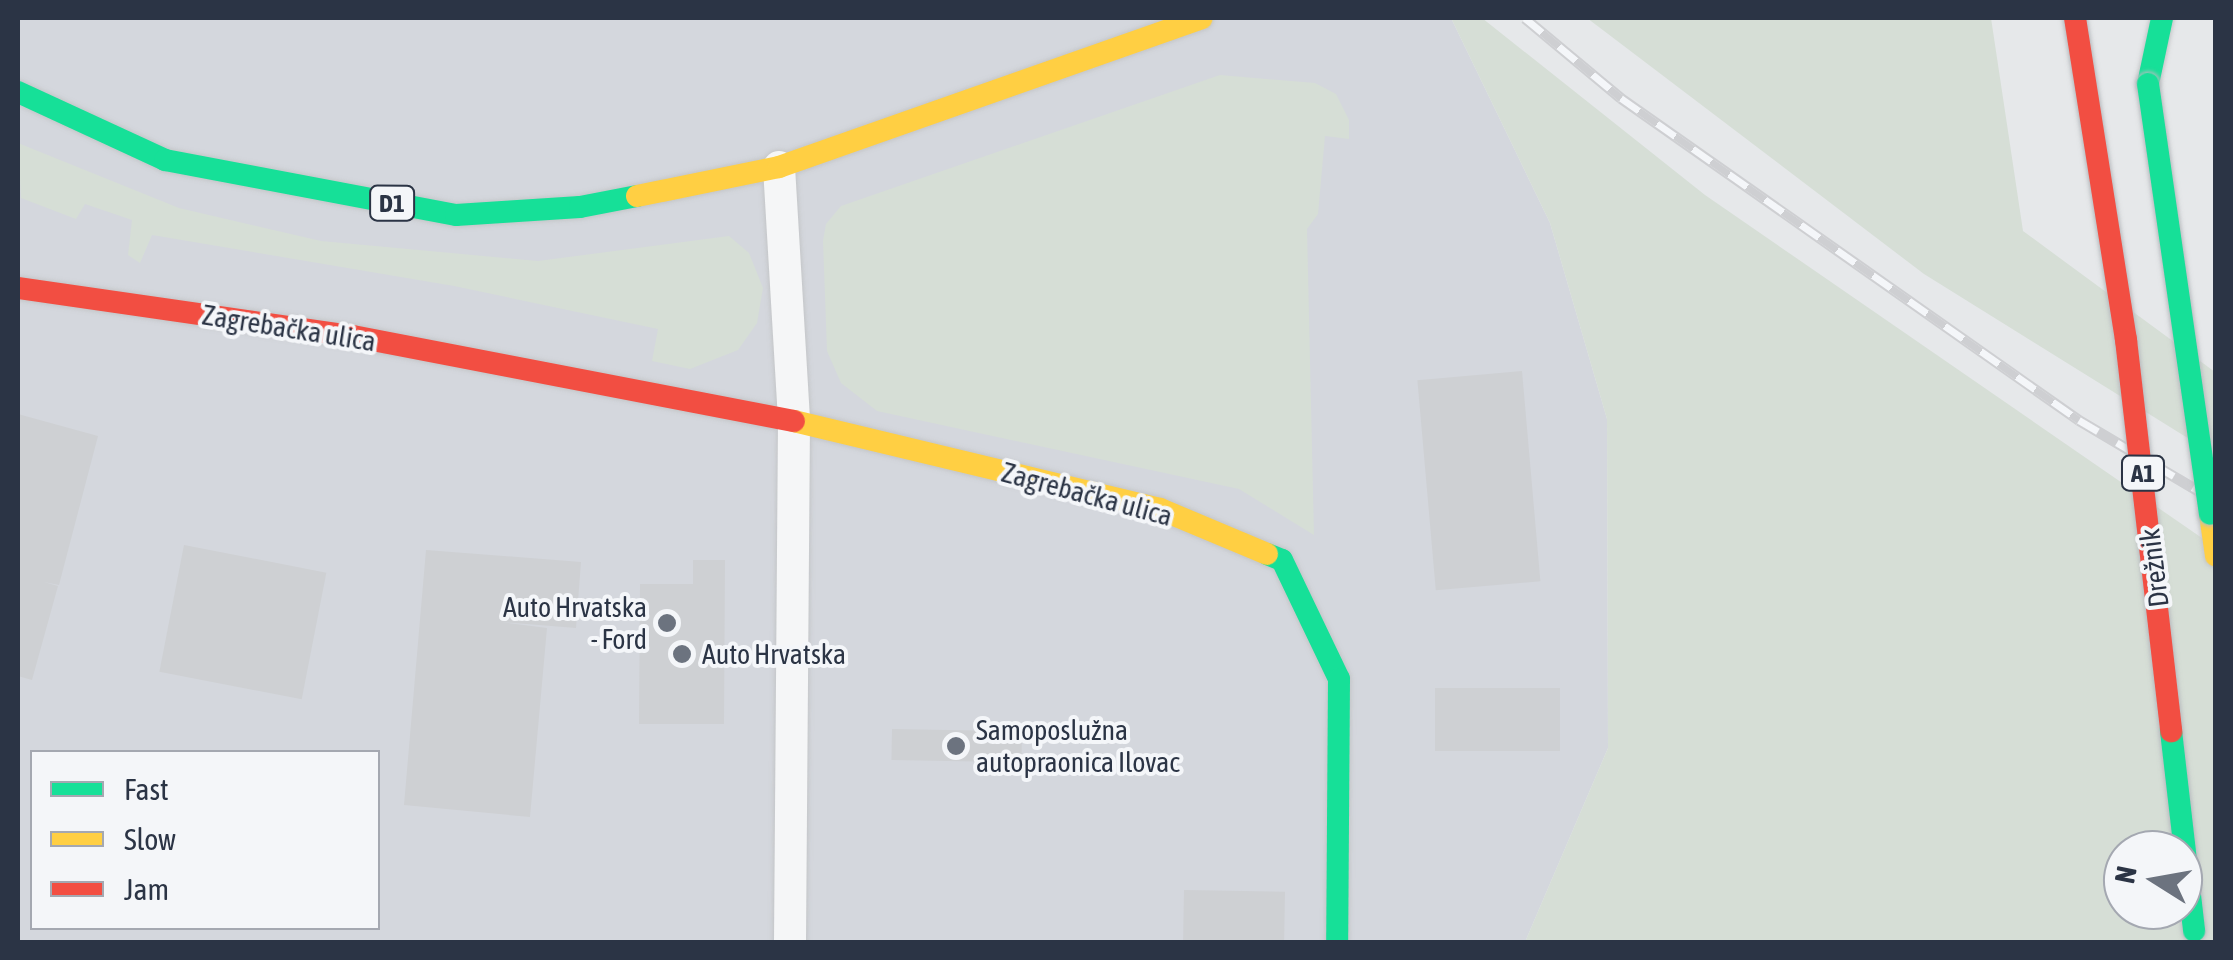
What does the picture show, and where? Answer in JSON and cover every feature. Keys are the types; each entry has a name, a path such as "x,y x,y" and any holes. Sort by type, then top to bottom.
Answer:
{"main road":[{"name":"D1","path":"18,92 165,160 456,215 580,207 779,167 1201,18"},
{"name":"Drežnik","path":"2074,18 2126,340 2195,942"},
{"name":"A1","path":"2137,18 2216,556"},
{"path":"2148,84 2162,18"},
{"name":"Zagrebačka ulica","path":"18,288 352,336 794,421 1160,508 1282,560 1339,679 1337,942"}],"street":[{"path":"779,167 794,421 790,942"}],"shaded area":[{"path":"18,18 1451,18 1550,223 1607,419 1608,748 1525,942 18,942"},
{"path":"1451,18 1482,18 1705,195 2215,547 2215,942 1525,942 1608,748 1607,419 1550,223"},
{"path":"1587,18 1991,18 2023,231 2215,372 2215,455 1924,274"},
{"path":"1220,75 1315,83 1336,94 1349,120 1349,139 1325,136 1318,214 1307,229 1314,535 1239,489 877,411 841,383 827,351 823,241 826,224 841,206"},
{"path":"18,143 179,208 321,241 538,261 729,236 749,253 763,288 757,323 738,350 690,369 652,361 658,329 454,286 152,235 140,263 128,255 132,220 85,204 76,219 21,198"}],"building":[{"path":"1522,371 1540,581 1436,590 1417,380"},
{"path":"18,414 98,436 59,585 44,582 58,586 32,680 18,676"},
{"path":"184,545 326,573 302,699 159,672"},
{"path":"426,550 581,562 576,628 501,622 547,628 530,817 404,805"},
{"name":"Auto Hrvatska","path":"693,560 725,560 724,724 639,724 640,584 693,584"},
{"path":"1435,688 1560,688 1560,751 1435,751"},
{"name":"Samoposlužna autopraonica Ilovac","path":"892,729 1022,731 1021,762 891,760"},
{"path":"1184,890 1285,892 1284,942 1183,942"}],"railway":[{"path":"1525,18 1621,98 2079,420 2216,501"}],"traffic: fast":[{"path":"2148,84 2162,18"},
{"path":"2148,84 2210,514"},
{"path":"18,92 165,160 456,215 580,207 637,196"},
{"path":"1267,554 1282,560 1339,679 1337,942"},
{"path":"2171,731 2194,931"}],"traffic: slow":[{"path":"637,196 779,167 1201,18"},
{"path":"794,421 1160,509 1267,554"},
{"path":"2210,514 2216,556"}],"traffic: jam":[{"path":"2075,18 2126,340 2171,731"},
{"path":"18,288 352,336 794,421"}],"place":[{"name":"Auto Hrvatska - Ford","path":"667,623"},
{"name":"Auto Hrvatska","path":"682,654"},
{"name":"Samoposlužna autopraonica Ilovac","path":"956,746"}]}
